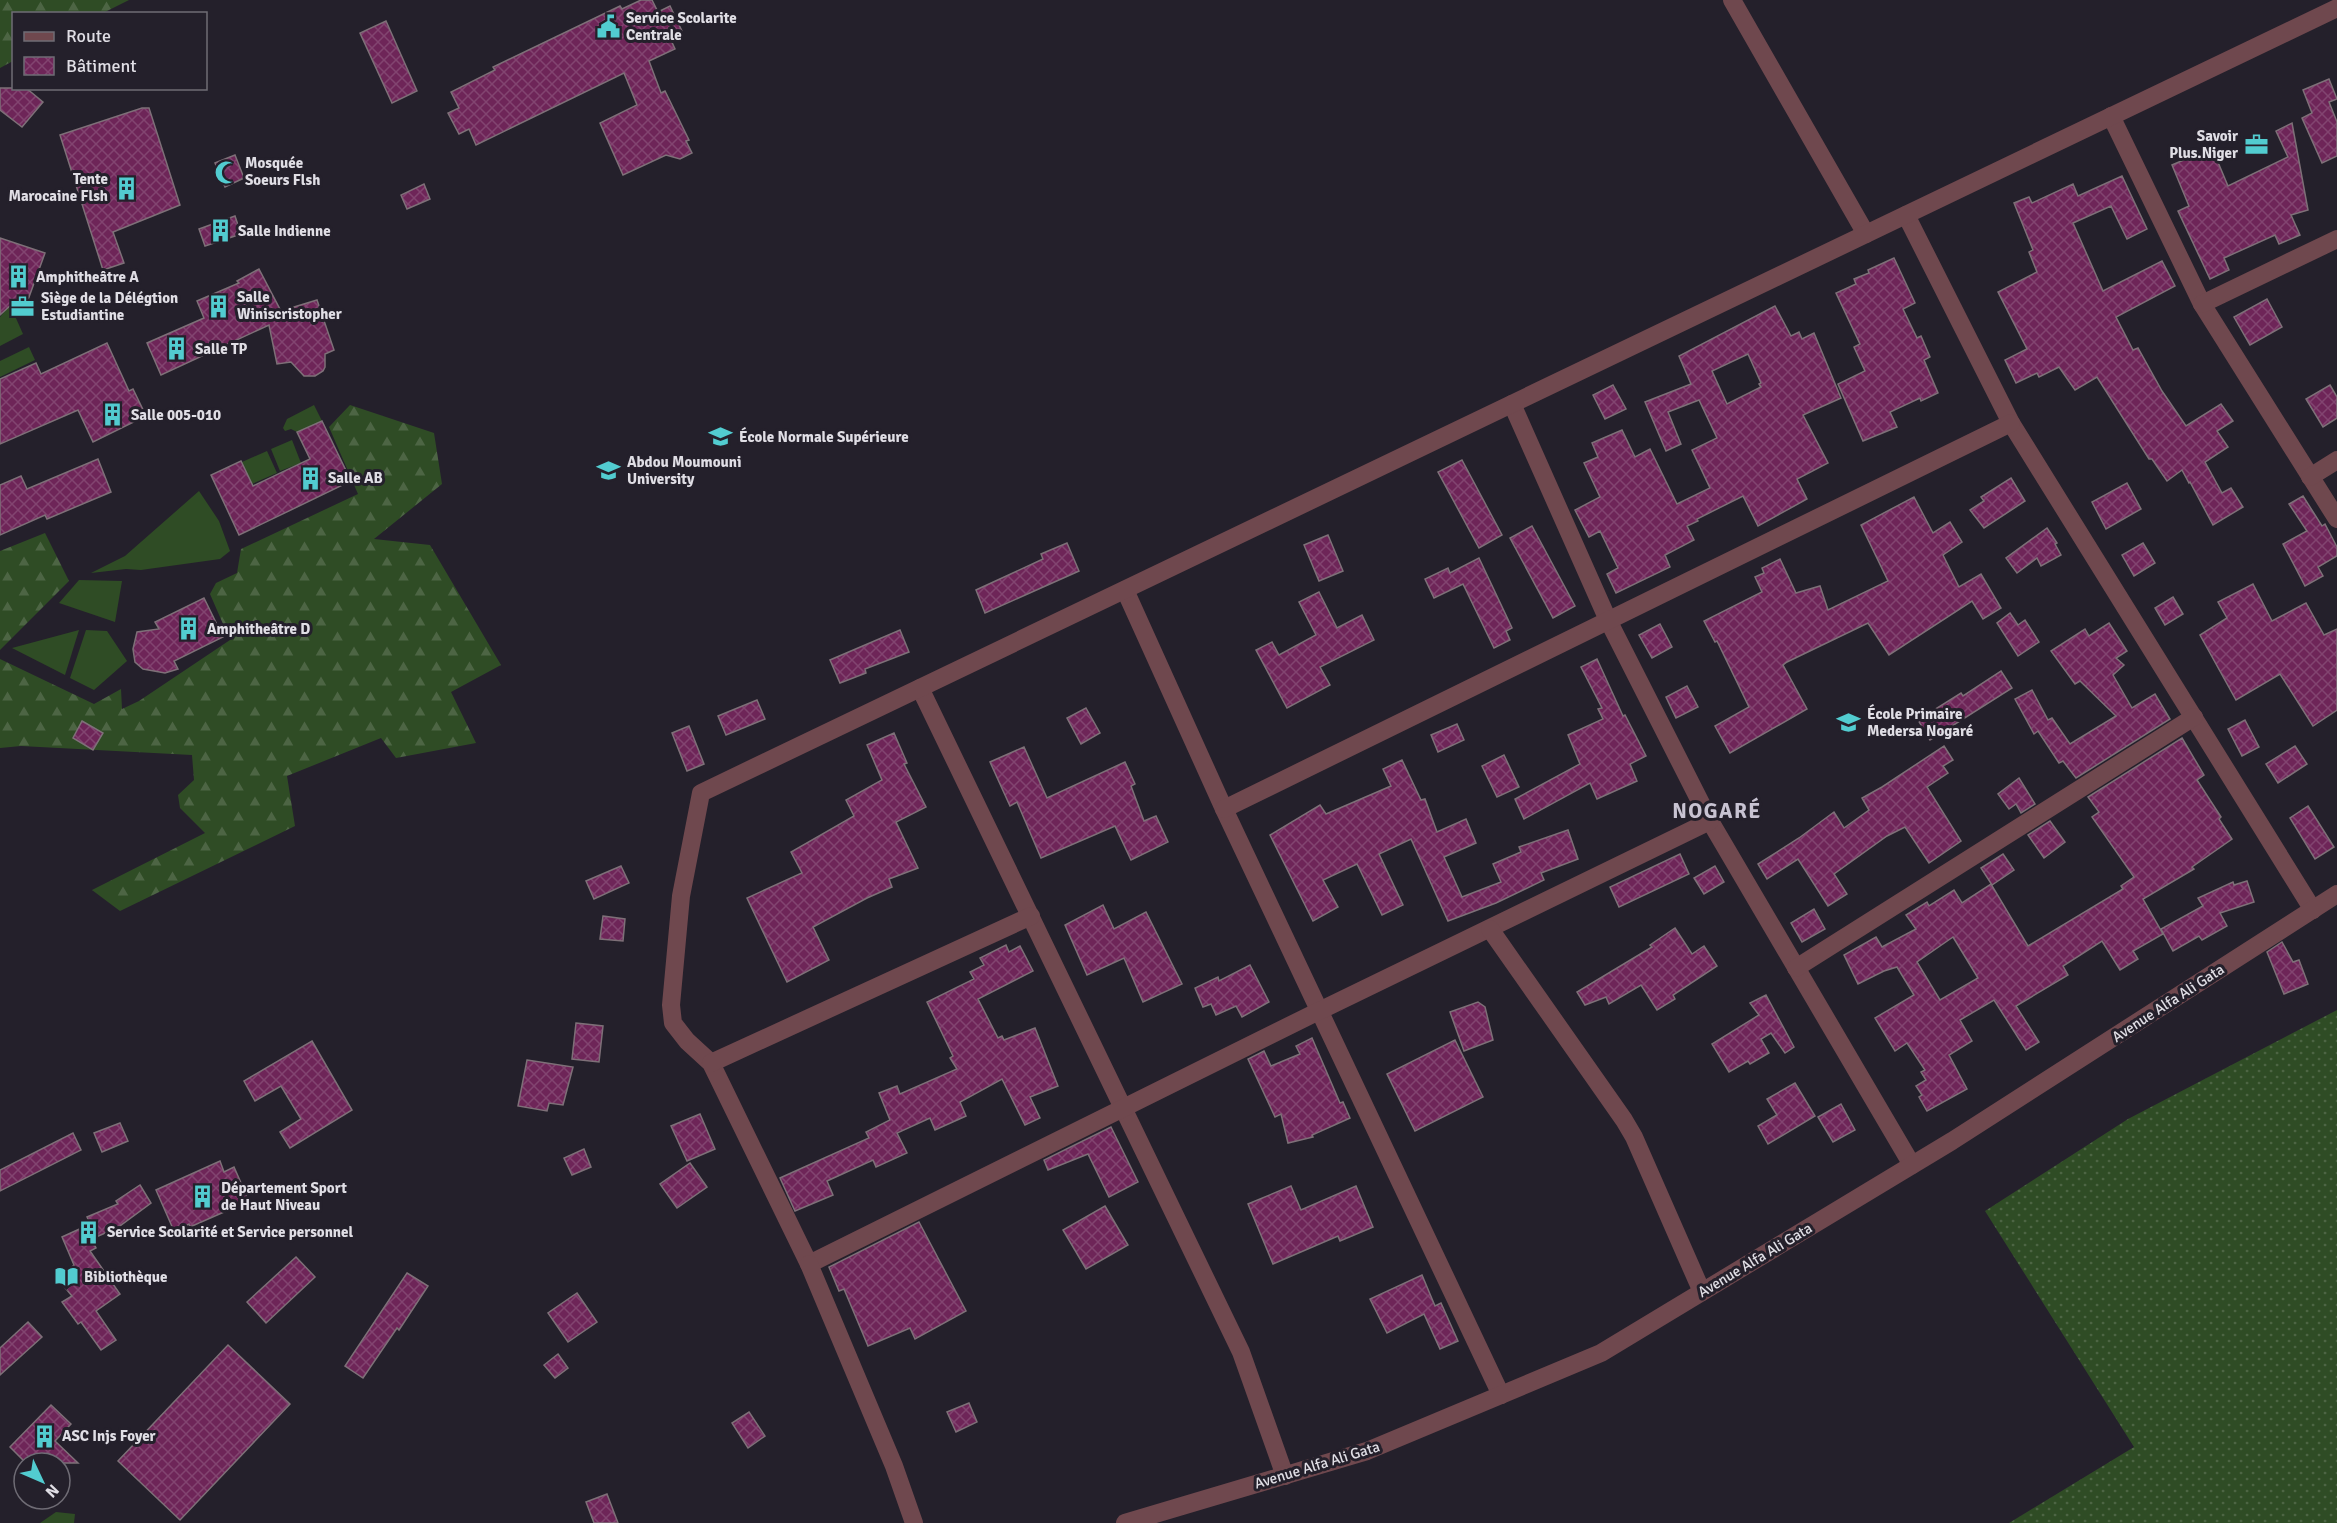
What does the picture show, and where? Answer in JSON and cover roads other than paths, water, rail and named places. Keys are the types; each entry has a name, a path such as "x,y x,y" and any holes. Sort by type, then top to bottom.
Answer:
{"street":[{"path":"1732,0 1866,234"},
{"path":"914,1523 894,1466 808,1264 711,1063 703,1053 687,1041 673,1023 671,1005 681,896 701,793 2337,8"},
{"path":"2111,116 2202,304 2337,519"},
{"path":"1906,215 2011,423 2313,909"},
{"path":"2202,304 2337,239"},
{"path":"1512,404 1608,620 1710,821 1912,1166"},
{"path":"1224,809 2011,423"},
{"path":"2310,477 2337,460"},
{"path":"1125,590 1224,809 1501,1395"},
{"path":"921,688 1241,1352 1285,1476"},
{"path":"1796,968 2193,717"},
{"path":"808,1264 1319,1011 1710,821"},
{"name":"Avenue Alfa Ali Gata","path":"1125,1523 1367,1451 1601,1353 1912,1166 2337,894"},
{"path":"711,1063 1031,916"},
{"path":"1490,929 1634,1137 1702,1292"}],"place":[{"name":"Service Scolarite Centrale","path":"608,27"},
{"name":"Savoir Plus.Niger","path":"2256,145"},
{"name":"Mosquée Soeurs Flsh","path":"227,172"},
{"name":"Tente Marocaine Flsh","path":"126,188"},
{"name":"Salle Indienne","path":"220,231"},
{"name":"Amphitheâtre A","path":"18,277"},
{"name":"Salle Winiscristopher","path":"219,306"},
{"name":"Siège de la Délégtion Estudiantine","path":"23,307"},
{"name":"Salle TP","path":"177,349"},
{"name":"Salle 005-010","path":"113,415"},
{"name":"École Normale Supérieure","path":"721,437"},
{"name":"Abdou Moumouni University","path":"609,471"},
{"name":"Salle AB","path":"310,478"},
{"name":"Amphitheâtre D","path":"189,629"},
{"name":"École Primaire Medersa Nogaré","path":"1849,723"},
{"name":"Département Sport de Haut Niveau","path":"203,1197"},
{"name":"Service Scolarité et Service personnel","path":"89,1232"},
{"name":"Bibliothèque","path":"66,1277"},
{"name":"ASC Injs Foyer","path":"44,1436"}],"district":[{"name":"NOGARÉ","path":"1717,811"}]}
